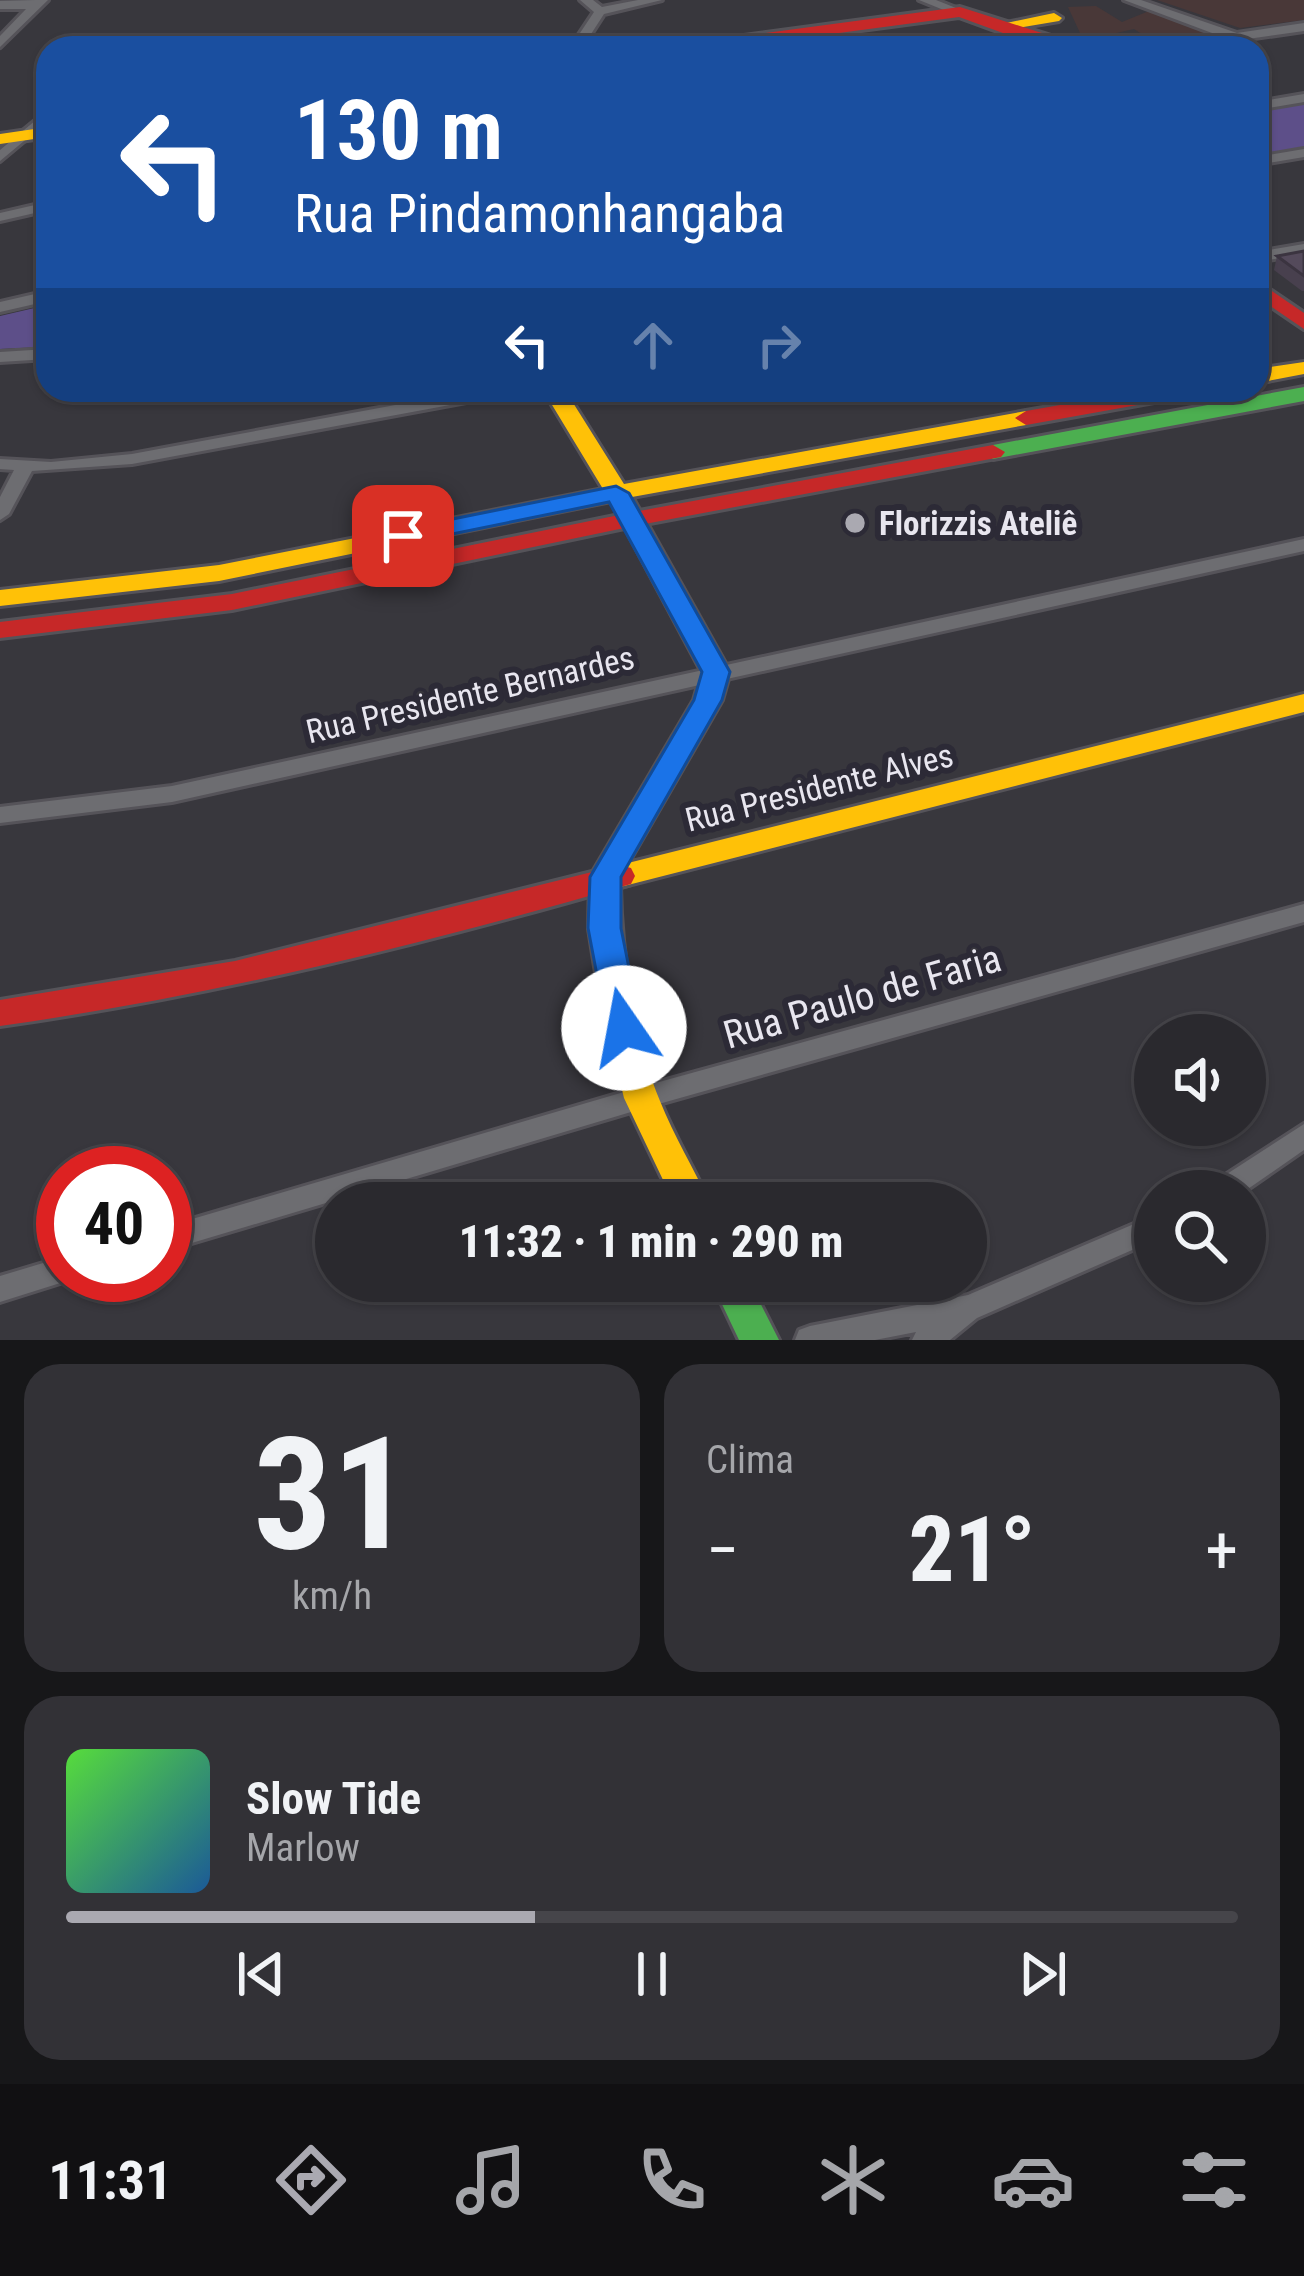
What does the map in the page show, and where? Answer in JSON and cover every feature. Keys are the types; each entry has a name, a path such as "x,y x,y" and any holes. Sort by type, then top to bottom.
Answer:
{"street":[{"path":"586,0 603,10 656,0"},
{"path":"925,0 994,25 1056,27"},
{"path":"1130,0 1230,36"},
{"path":"0,5 39,3"},
{"path":"0,43 39,3"},
{"path":"585,36 603,10"},
{"path":"782,36 961,12"},
{"path":"1240,36 1304,27"},
{"path":"1269,104 1304,98"},
{"path":"0,157 24,136"},
{"path":"1269,159 1304,153"},
{"path":"0,218 36,209"},
{"path":"1269,255 1304,249"},
{"path":"1269,296 1304,322"},
{"path":"0,307 36,299"},
{"path":"0,357 36,355"},
{"path":"1269,374 1304,368"},
{"path":"1269,401 1304,394"},
{"path":"0,464 25,467 132,459 439,402"},
{"path":"561,402 634,519 716,672 708,700 605,877 604,928 641,1098 682,1182"},
{"path":"0,598 219,573 616,493 1116,402"},
{"path":"0,630 232,602 634,519 1261,402"},
{"path":"0,514 25,467"},
{"name":"Rua Presidente Bernardes","path":"0,815 172,794 1304,545"},
{"name":"Rua Presidente Alves","path":"0,1013 111,1000 283,962 1304,704"},
{"name":"Rua Paulo de Faria","path":"192,1231 641,1098 1304,914"},
{"path":"1253,1170 1304,1135"},
{"path":"810,1340 971,1307 1134,1236"},
{"path":"0,1289 36,1278"},
{"path":"740,1302 759,1340"},
{"path":"927,1340 971,1307"}],"shaded area":[{"path":"1157,0 1304,0 1304,20 1240,28"},
{"path":"1096,6 1122,22 1149,11 1204,31 1202,36 1145,36 1134,29 1115,36 1081,36 1068,7"},
{"path":"1304,104 1304,148 1269,154 1269,110"},
{"path":"36,308 36,347 0,349 0,316"}],"building":[{"path":"1304,251 1304,276 1277,256"}],"traffic: fast":[{"path":"1269,401 1304,394"},
{"path":"993,452 1261,402"},
{"path":"740,1302 759,1340"}],"traffic: slow":[{"path":"1005,25 1054,18"},
{"path":"0,139 36,134"},
{"path":"1269,374 1304,368"},
{"path":"561,402 634,519 716,672 708,700 605,877 605,929 615,992 641,1098 682,1182"},
{"path":"0,598 219,573 1026,418"},
{"path":"620,876 1304,703"}],"traffic: jam":[{"path":"781,36 960,12 1025,36"},
{"path":"1269,296 1304,323"},
{"path":"1026,418 1115,402"},
{"path":"0,630 232,602 634,519 993,452"},
{"path":"0,1013 235,973 620,876"}],"place":[{"name":"Florizzis Ateliê","path":"855,523"}],"route":[{"path":"403,536 616,493 716,672 708,700 605,877 604,928 624,1028"}]}
